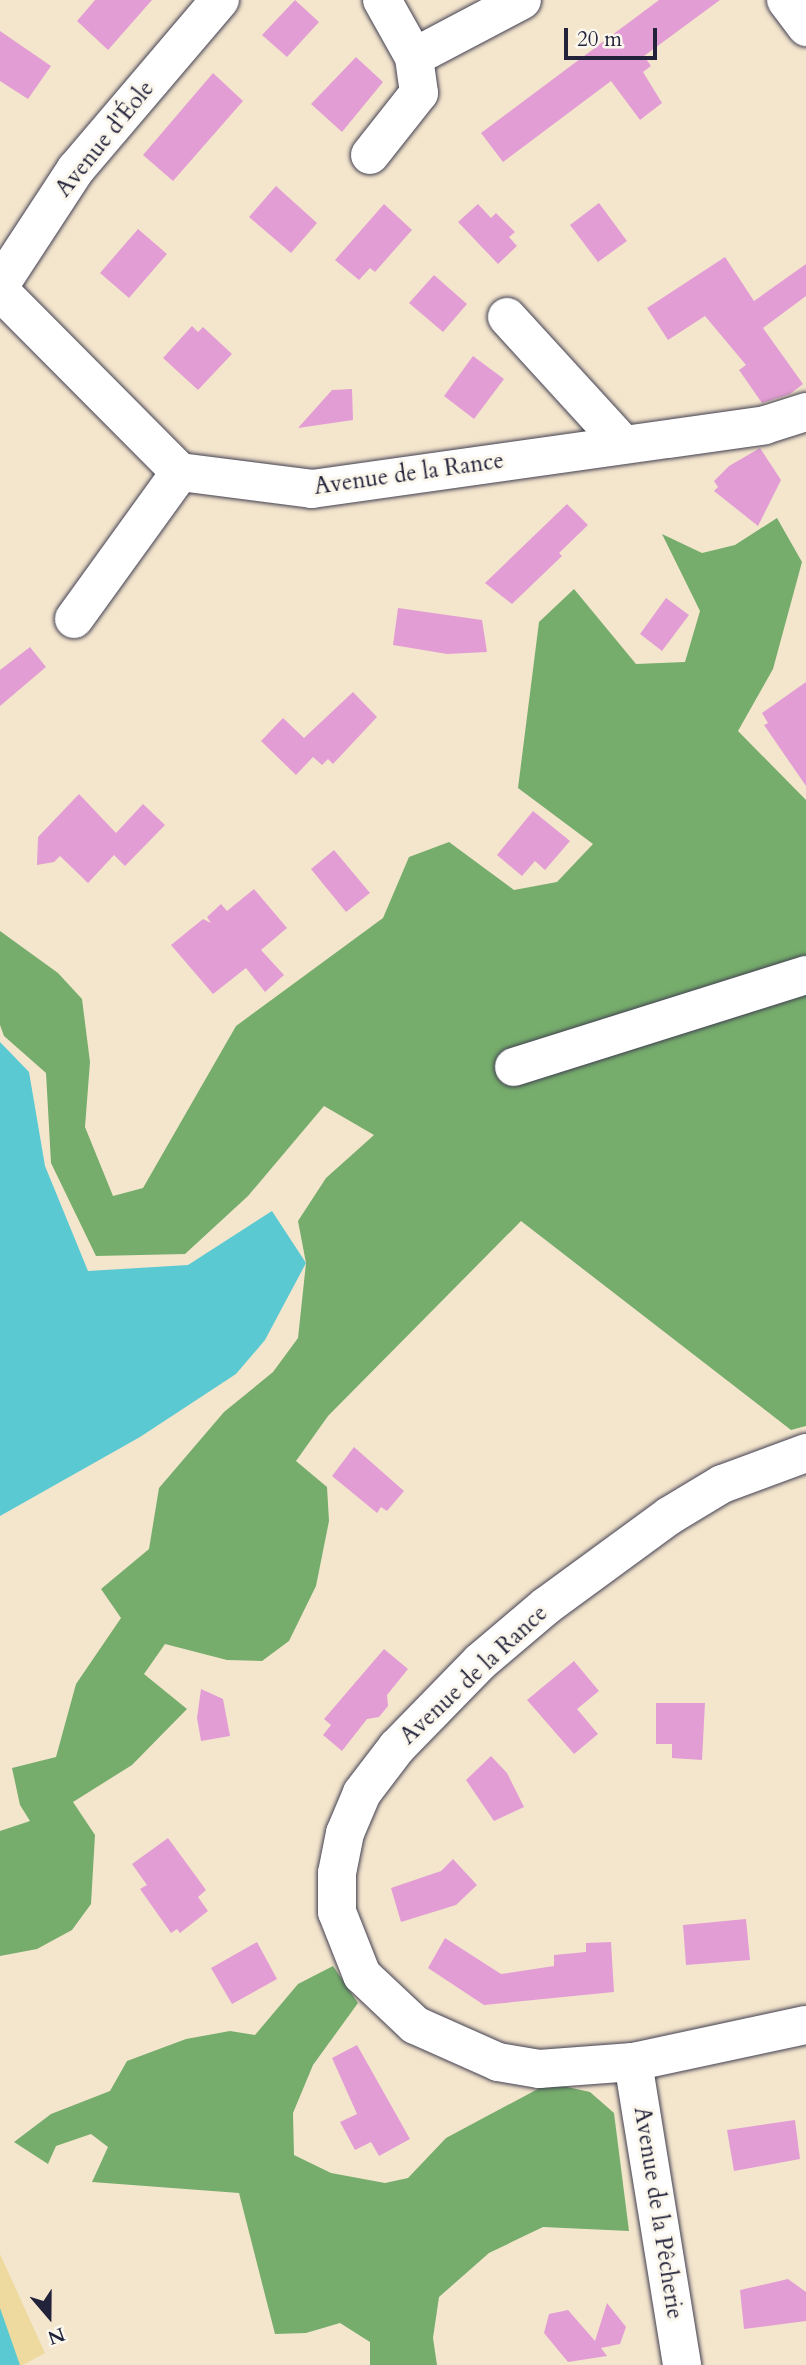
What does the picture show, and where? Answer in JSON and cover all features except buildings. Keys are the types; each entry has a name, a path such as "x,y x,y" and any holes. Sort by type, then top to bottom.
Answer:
{"street":[{"name":"Avenue d'Éole","path":"0,285 76,169 220,0"},
{"path":"370,155 419,93 414,57 382,0"},
{"path":"414,57 522,0"},
{"path":"786,0 806,27"},
{"path":"0,291 180,472 74,619"},
{"path":"507,317 622,443"},
{"name":"Avenue de la Rance","path":"180,472 312,489 622,443 765,425 806,412"},
{"path":"514,1067 806,975"},
{"name":"Avenue de la Rance","path":"806,1453 722,1484 669,1516 546,1606 480,1662 397,1747 362,1793 345,1833 337,1872 337,1912 343,1935 362,1975 396,2010 455,2046 498,2062 539,2069 634,2062 806,2025"},
{"name":"Avenue de la Pêcherie","path":"634,2062 682,2365"}],"green space":[{"path":"777,518 802,562 773,669 738,731 806,800 806,1426 791,1430 521,1221 328,1416 296,1461 327,1487 329,1521 316,1586 289,1641 262,1661 227,1660 165,1644 144,1674 187,1709 132,1765 73,1802 95,1835 91,1904 72,1930 37,1949 0,1956 0,1831 30,1821 20,1805 12,1768 56,1757 76,1684 121,1618 101,1589 149,1549 159,1488 224,1412 273,1372 298,1338 306,1263 298,1221 326,1178 374,1135 324,1106 248,1196 185,1254 96,1256 51,1163 46,1073 4,1036 0,1025 0,931 58,973 82,999 90,1062 85,1127 113,1196 143,1188 236,1026 383,918 409,857 449,842 514,890 557,882 593,844 518,788 539,622 574,589 636,664 685,662 700,611 662,534 702,553 735,545"},
{"path":"333,1966 358,2003 313,2065 293,2113 294,2155 331,2173 385,2183 408,2178 446,2138 549,2083 590,2092 614,2113 629,2231 543,2227 489,2253 439,2297 433,2338 437,2365 370,2365 370,2342 340,2323 306,2333 275,2334 239,2193 92,2182 108,2147 91,2134 56,2146 48,2164 14,2142 51,2114 110,2091 127,2061 186,2039 230,2031 255,2035 298,1984"}],"sand":[{"path":"0,2254 45,2353 23,2365 0,2365"}],"water":[{"path":"0,1042 29,1072 45,1166 88,1271 188,1265 272,1211 306,1263 265,1340 236,1374 140,1437 0,1516"},
{"path":"0,2308 20,2365 0,2365"}]}
